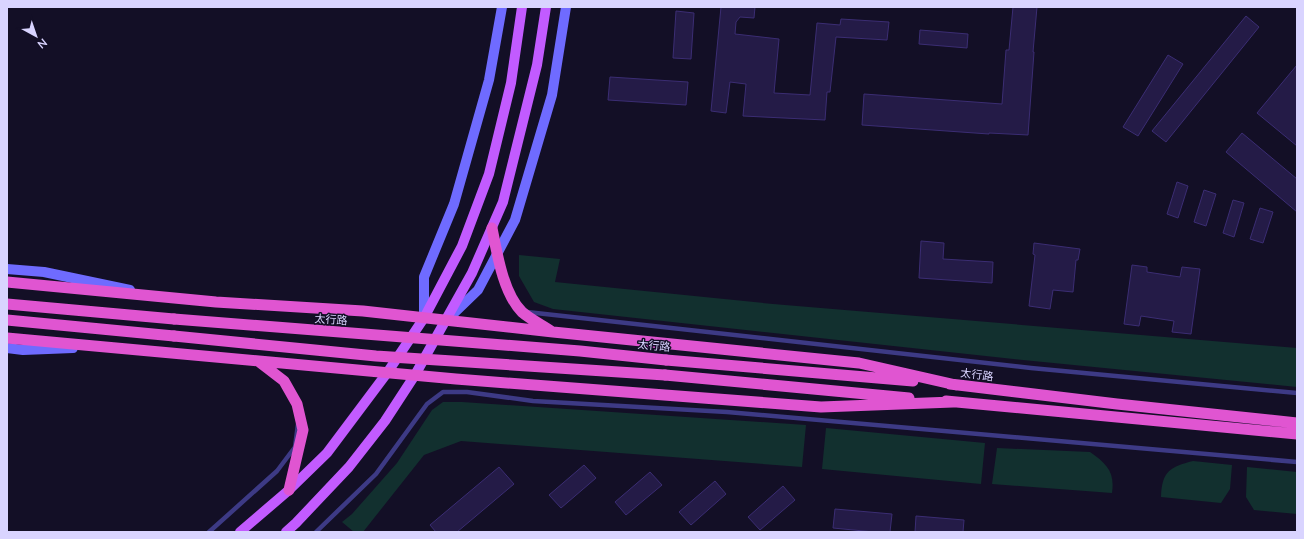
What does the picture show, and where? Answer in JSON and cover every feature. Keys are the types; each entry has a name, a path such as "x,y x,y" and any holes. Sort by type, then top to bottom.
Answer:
{"highway":[{"path":"492,228 501,270 510,294 522,312 553,332"},
{"path":"7,282 216,302 363,311 859,363 956,384"},
{"name":"太行路","path":"7,304 174,319 580,351 666,360 956,384 1117,404 1297,423"},
{"path":"7,320 376,356 665,375 1297,434"},
{"path":"7,338 387,373 821,407 953,402"},
{"path":"258,361 284,381 297,404 303,430 289,490"}],"main road":[{"path":"424,318 424,277 456,197 488,80 502,7"},
{"path":"240,532 289,490 327,453 387,373 424,318 462,246 489,174 511,84 522,7"},
{"path":"286,532 349,467 385,421 415,375 472,273 503,202 537,65 546,7"},
{"path":"446,320 478,290 514,220 552,95 566,7"},
{"path":"7,269 44,272 167,297"},
{"path":"7,348 23,350 98,347"}],"lane":[{"path":"522,312 1031,368 1297,393"},
{"path":"316,532 376,474 427,404 443,392 467,392 533,401 728,412 1297,462"},
{"path":"209,532 277,471 295,447 299,414"}],"green space":[{"path":"519,255 560,259 555,282 773,304 1297,348 1297,387 1023,360 553,309 534,302 519,276"},
{"path":"443,402 462,402 806,425 802,467 461,441 424,455 363,532 354,532 342,522 352,514 397,463 432,410"},
{"path":"826,428 985,443 981,484 822,469"},
{"path":"997,448 1090,452 1105,465 1111,474 1113,486 1112,493 992,484"},
{"path":"1193,461 1232,465 1230,489 1221,503 1161,497 1163,481 1169,472 1173,468"},
{"path":"1247,467 1297,472 1297,514 1254,510 1246,497"}],"building":[{"path":"721,7 755,7 754,18 740,17 736,22 735,34 779,39 774,93 810,95 817,23 840,25 841,19 889,22 887,40 836,37 830,92 827,92 825,120 743,116 746,84 730,82 726,113 711,111"},
{"path":"1013,7 1037,7 1028,135 989,134 862,125 864,94 1002,104 1006,50 1009,50"},
{"path":"676,11 694,13 691,59 673,58"},
{"path":"1246,16 1259,27 1166,142 1152,131"},
{"path":"920,30 968,34 967,48 919,44"},
{"path":"1168,55 1183,64 1138,136 1123,127"},
{"path":"1297,65 1297,146 1257,113"},
{"path":"610,77 688,82 686,105 608,100"},
{"path":"1242,133 1297,179 1297,212 1226,152"},
{"path":"1177,182 1188,186 1178,218 1167,214"},
{"path":"1204,190 1216,194 1206,226 1194,222"},
{"path":"1233,200 1244,203 1234,237 1223,233"},
{"path":"1260,208 1273,212 1263,243 1250,239"},
{"path":"921,241 944,243 943,259 993,262 992,283 919,278"},
{"path":"1034,243 1080,249 1078,260 1076,260 1073,292 1053,290 1050,309 1029,306 1035,255 1033,254"},
{"path":"1132,265 1147,267 1147,272 1180,277 1182,267 1200,269 1191,334 1172,332 1174,321 1141,316 1139,326 1124,324"},
{"path":"584,465 596,478 561,508 549,495"},
{"path":"499,467 514,484 457,532 436,532 430,525"},
{"path":"650,472 662,485 626,515 615,502"},
{"path":"715,481 726,494 691,525 679,512"},
{"path":"783,486 795,500 760,530 748,517"},
{"path":"835,509 892,514 890,532 833,528"},
{"path":"916,516 964,520 963,532 915,532"}]}
